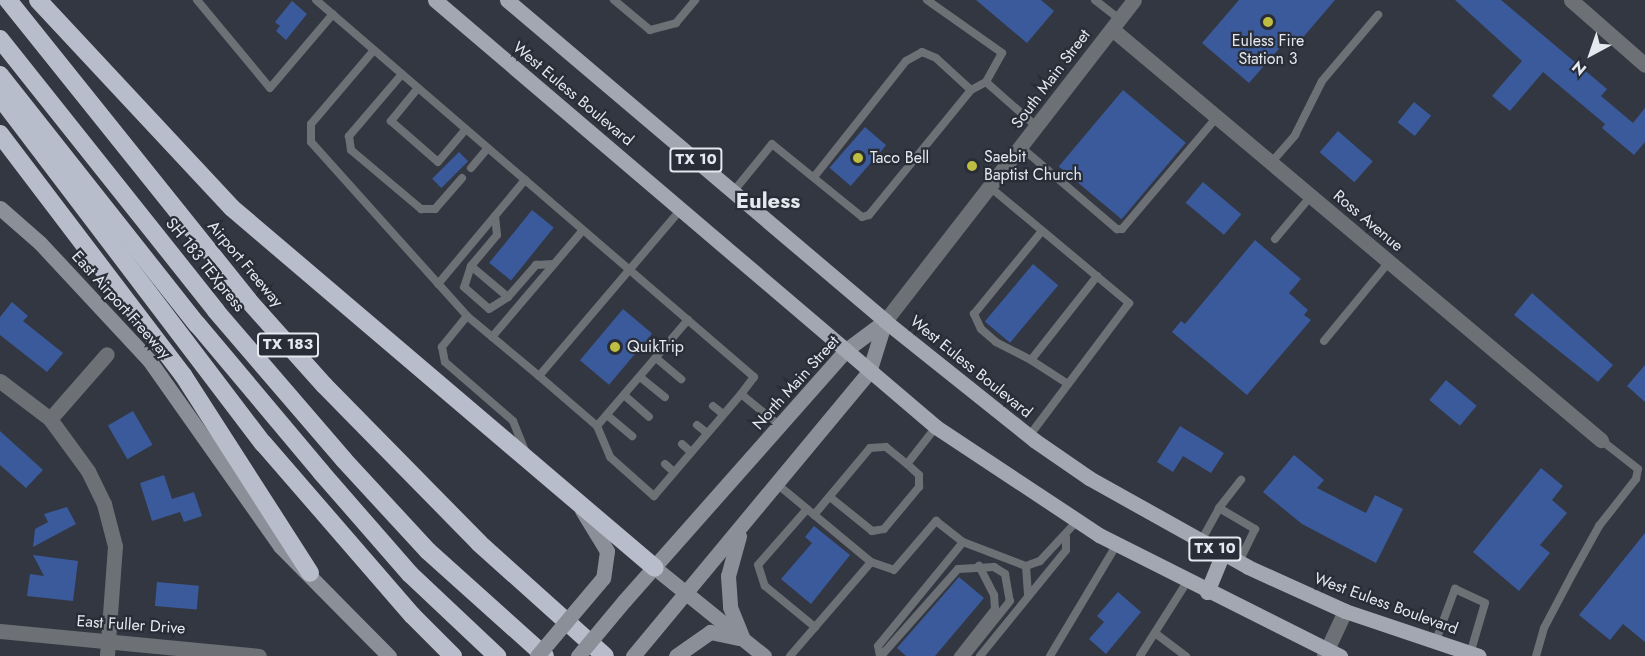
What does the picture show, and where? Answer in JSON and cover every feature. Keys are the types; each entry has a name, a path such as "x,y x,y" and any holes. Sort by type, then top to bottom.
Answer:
{"highway":[{"name":"Airport Freeway","path":"8,0 248,300 324,385 479,543 605,656"},
{"path":"38,0 232,208 655,568"},
{"name":"SH 183 TEXpress","path":"0,39 216,311 344,460 428,551 545,656"},
{"path":"0,75 197,324 321,472 410,574 496,656"},
{"path":"0,97 263,442 404,606 453,656"},
{"path":"0,134 183,375 310,573"}],"main road":[{"name":"West Euless Boulevard","path":"435,0 936,427 1077,521 1187,582 1330,654"},
{"name":"West Euless Boulevard","path":"507,0 885,321 1029,436 1089,478 1239,562 1345,611 1474,655"},
{"name":"East Airport Freeway","path":"0,208 40,243 149,360 280,546 310,573 388,656"},
{"name":"North Main Street","path":"578,656 624,601 781,427 846,350 885,321"},
{"path":"633,656 869,372 885,321"},
{"path":"537,656 603,578 607,551 578,503"},
{"path":"742,526 728,576 730,607 744,640"},
{"path":"1207,592 1223,553"},
{"path":"655,568 764,656"},
{"path":"680,652 710,632 744,640"}],"street":[{"name":"South Main Street","path":"885,321 991,188 1134,0"},
{"path":"1571,0 1645,65"},
{"name":"Ross Avenue","path":"1116,24 1217,117 1601,440"},
{"path":"50,419 107,354"},
{"path":"0,381 50,419 88,471 107,514 115,546 108,649"},
{"path":"1330,654 1345,611"},
{"name":"East Fuller Drive","path":"0,631 108,649 259,656"}],"lane":[{"path":"197,0 270,88 333,14"},
{"path":"316,0 754,377 654,496 610,457 597,426 467,316 311,142 311,124 374,50"},
{"path":"614,0 650,30 676,23 695,0"},
{"path":"733,192 772,144 862,217 869,215 971,90 986,82 1002,53 927,0"},
{"path":"1095,0 1116,24"},
{"path":"1271,163 1295,135 1322,81 1378,15"},
{"path":"814,177 906,61 922,52 936,58 971,90"},
{"path":"402,74 349,136 351,150 421,209 435,209 462,178"},
{"path":"986,82 1038,127"},
{"path":"418,88 391,122 398,128 438,162 466,129"},
{"path":"1022,148 1117,229 1122,230 1217,117"},
{"path":"471,168 488,148"},
{"path":"438,284 525,180"},
{"path":"991,188 1129,303 1029,436"},
{"path":"1275,239 1311,196"},
{"path":"539,376 681,209"},
{"path":"495,216 497,235 471,266 464,287 489,309 508,297 536,265 554,264"},
{"path":"492,337 583,230"},
{"path":"1042,231 974,314 981,329 996,342 1031,360 1068,384"},
{"path":"1324,341 1389,262"},
{"path":"471,266 508,297"},
{"path":"1031,360 1097,276"},
{"path":"467,316 442,347 445,362 513,421 529,459"},
{"path":"597,426 688,320"},
{"path":"656,358 681,379"},
{"path":"640,377 664,398"},
{"path":"741,394 781,427"},
{"path":"624,395 649,417"},
{"path":"713,406 723,414"},
{"path":"607,415 632,436"},
{"path":"697,425 707,433"},
{"path":"908,464 936,427"},
{"path":"1536,656 1544,628 1599,526 1636,479 1638,469 1601,440"},
{"path":"682,444 691,452"},
{"path":"814,515 870,448 886,447 919,475 919,487 884,529 872,531 830,497"},
{"path":"665,464 674,472"},
{"path":"1201,541 1219,508 1242,480"},
{"path":"777,484 871,562 894,570 936,521 963,542 1026,566 1040,561 1056,542 1066,537 1077,521"},
{"path":"807,508 758,565 765,586 815,627"},
{"path":"1219,508 1255,529 1239,562"},
{"path":"980,656 1066,550 1066,537"},
{"path":"880,656 878,646 963,542"},
{"path":"1050,656 1117,544"},
{"path":"790,656 871,562"},
{"path":"880,656 958,568 979,566 1001,569 1010,589 1010,601 966,656"},
{"path":"958,656 994,609 994,595 979,566"},
{"path":"1026,566 1028,596"},
{"path":"1140,656 1187,582"},
{"path":"1435,643 1455,589 1485,603 1474,655"},
{"path":"1155,633 1186,656"}],"building":[{"path":"976,0 1041,0 1054,11 1027,43"},
{"name":"Euless Fire Station 3","path":"1239,0 1335,0 1293,49 1285,42 1249,83 1202,43"},
{"path":"1455,0 1501,0 1607,89 1601,96 1633,123 1645,108 1645,142 1634,155 1602,128 1605,124 1543,72 1510,111 1492,96 1522,61"},
{"path":"292,1 307,14 286,40 276,31 280,26 275,22"},
{"path":"1123,90 1186,143 1122,219 1059,167"},
{"path":"1414,102 1431,116 1415,136 1398,122"},
{"path":"865,127 886,145 851,186 830,168"},
{"path":"1338,131 1373,161 1354,182 1320,152"},
{"path":"459,152 468,161 441,188 432,179"},
{"path":"1203,182 1241,214 1224,235 1186,203"},
{"path":"532,210 554,228 511,280 489,263"},
{"path":"1255,240 1301,279 1289,293 1308,310 1304,315 1311,320 1247,395 1172,332 1181,321 1185,324"},
{"path":"1033,264 1058,285 1010,343 985,321"},
{"path":"1532,293 1613,365 1598,382 1514,315"},
{"path":"12,302 28,316 23,321 63,353 47,372 0,335 0,317"},
{"path":"623,309 652,333 609,385 580,360"},
{"path":"1645,365 1645,402 1627,386"},
{"path":"1446,380 1477,406 1460,426 1429,400"},
{"path":"133,411 152,445 127,459 108,426"},
{"path":"1180,426 1224,453 1211,473 1183,456 1173,472 1157,462"},
{"path":"0,431 43,470 26,488 0,465"},
{"path":"1294,455 1324,480 1317,488 1366,513 1375,495 1403,509 1376,563 1302,524 1263,492"},
{"path":"1541,468 1563,486 1552,500 1567,513 1540,545 1550,553 1519,591 1473,552"},
{"path":"164,475 172,499 194,492 202,516 184,522 180,512 152,521 140,483"},
{"path":"67,507 76,524 33,547 35,529 48,522 44,514"},
{"path":"814,526 850,555 811,604 781,579 812,543 805,537"},
{"path":"1645,533 1645,642 1623,624 1610,640 1579,615"},
{"path":"33,555 78,561 73,601 27,596 30,574 44,576"},
{"path":"959,577 984,598 935,656 906,656 897,648"},
{"path":"157,582 199,586 197,610 155,606"},
{"path":"1118,592 1141,612 1106,654 1089,639 1104,622 1097,616"}],"place":[{"name":"Euless Fire Station 3","path":"1268,22"},
{"name":"Taco Bell","path":"858,158"},
{"name":"Saebit Baptist Church","path":"972,166"},
{"name":"QuikTrip","path":"615,347"}],"district":[{"name":"Euless","path":"768,201"}]}
